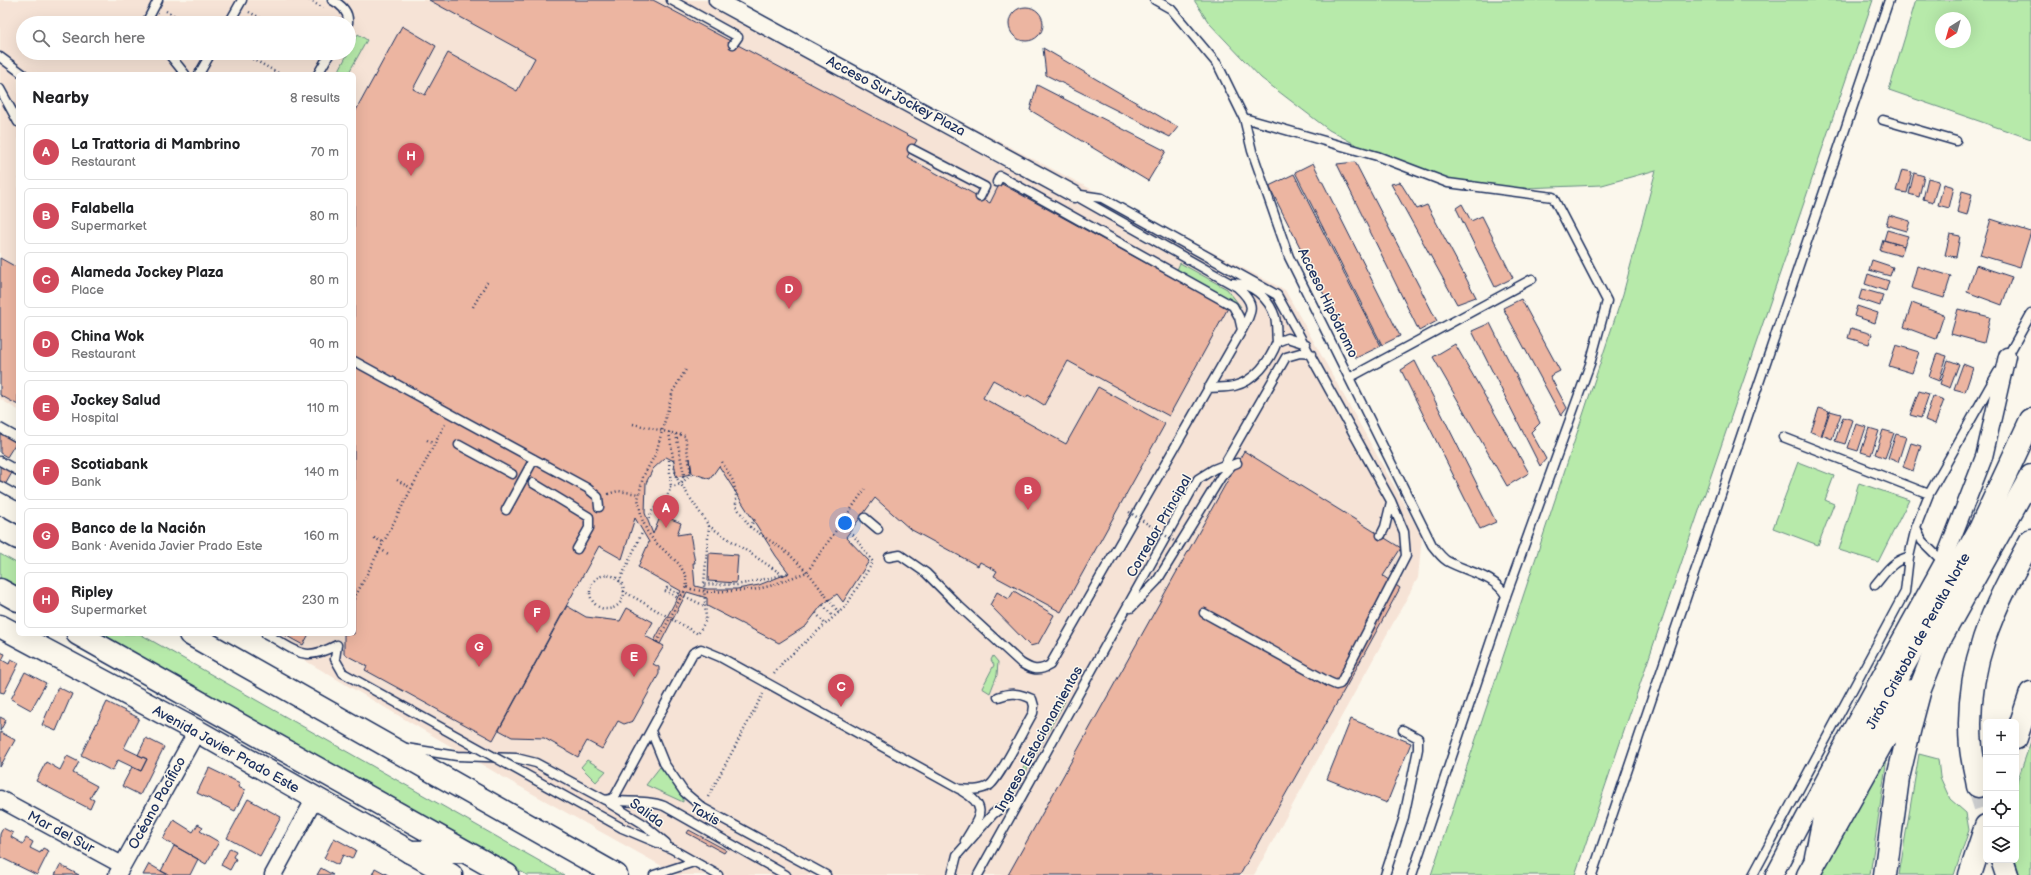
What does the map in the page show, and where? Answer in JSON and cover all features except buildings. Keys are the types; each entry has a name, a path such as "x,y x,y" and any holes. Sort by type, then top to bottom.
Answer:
{"main road":[{"name":"Jirón Cristobal de Peralta Norte","path":"1812,870 1824,818 1856,751 1981,527 2031,420"},
{"path":"1812,870 2031,476"},
{"path":"0,528 16,537"},
{"path":"1978,786 1971,748 1970,706 1975,667 1988,624 2006,585 2031,540"},
{"path":"0,590 16,599"},
{"name":"Avenida Javier Prado Este","path":"0,626 16,635"},
{"name":"Avenida Javier Prado Este","path":"19,636 196,731 451,875"},
{"name":"Avenida Javier Prado Este","path":"82,636 507,875"},
{"path":"194,636 616,875"},
{"path":"1885,875 1904,750 1920,689 1938,641"},
{"path":"2019,729 2031,694"},
{"path":"1970,875 1986,827"},
{"path":"410,852 464,851"},
{"path":"2003,863 2007,875"}],"street":[{"name":"Acceso Sur Jockey Plaza","path":"717,0 1074,194"},
{"path":"1774,875 1850,731 1943,562 1984,457 2007,356"},
{"name":"Océano Pacífico","path":"120,870 196,731"},
{"path":"272,875 315,798"},
{"name":"Mar del Sur","path":"0,799 120,870"}],"lane":[{"path":"233,16 242,0"},
{"path":"332,0 341,5 347,13 347,16"},
{"path":"671,0 738,37 733,44"},
{"name":"Acceso Hipódromo","path":"1155,0 1171,9 1218,65 1244,118 1252,151 1289,257 1432,545 1446,561 1474,572 1501,587 1506,596"},
{"path":"1168,0 1171,9"},
{"path":"1592,875 1889,0"},
{"path":"150,16 157,2"},
{"path":"0,57 20,72"},
{"path":"174,60 183,72"},
{"path":"200,72 207,60"},
{"path":"319,72 326,60"},
{"path":"0,89 16,118"},
{"path":"1244,118 1377,156 1448,183 1553,197 1607,301 1590,364 1506,596 1412,875"},
{"path":"1883,120 1956,141"},
{"path":"912,149 985,187 980,198"},
{"path":"997,182 1000,176 1233,306 1239,317 1242,330"},
{"path":"889,557 900,555 926,573 1021,664 1032,670 1043,669 1050,665 1251,315 1252,306 1247,296 1230,284 1074,194"},
{"path":"1074,194 1102,198 1277,295 1313,356 1392,501 1404,532 1406,556 1340,684 1336,685 1329,682 1204,613"},
{"path":"1349,378 1532,279"},
{"path":"1208,388 1235,386 1252,377 1271,358 1277,342 1276,317 1265,297 1241,283 1230,284"},
{"path":"1753,875 1905,592 1909,557 1916,527 1929,494 2031,314"},
{"path":"1277,342 1287,338 1306,344"},
{"name":"Corredor Principal","path":"1123,615 1198,479 1214,469 1224,465 1286,357 1300,353 1313,356"},
{"path":"356,362 587,488 598,497 599,507"},
{"path":"0,428 16,437"},
{"path":"1783,437 1929,494"},
{"path":"459,445 512,474"},
{"path":"506,510 534,459"},
{"path":"0,461 16,470"},
{"path":"1123,615 1157,581 1221,477 1232,465 1237,463"},
{"path":"533,483 555,494 589,516 589,528 577,549"},
{"path":"0,486 16,495"},
{"path":"1381,536 1386,527 1392,501"},
{"path":"865,518 878,529"},
{"path":"1916,527 1922,541 1943,562"},
{"path":"1876,584 1893,564 1900,559 1909,557"},
{"name":"Ingreso Estacionamientos","path":"978,875 1123,615"},
{"path":"270,636 304,655 314,654 337,645 335,659 343,673 622,828 672,849 718,875"},
{"path":"390,746 457,756 516,758 536,763 605,800 611,799 615,796 692,653 697,650 706,649 975,798 979,805 980,814 946,875"},
{"path":"959,789 975,789 990,785 998,776 1033,713 1034,706 1032,699 1022,695 1007,694 998,698"},
{"path":"1385,875 1404,817 1418,749 1418,738 1403,730"},
{"path":"651,731 664,763 684,792 703,808 826,875"},
{"name":"Salida","path":"605,800 642,824 672,849"},
{"name":"Taxis","path":"605,800 624,803 653,802 664,806 786,875"},
{"path":"952,875 957,855 993,814 1000,808 1019,800"},
{"path":"654,875 694,862"}],"path":[{"path":"157,2 178,16"},
{"path":"255,60 276,72"},
{"path":"473,307 487,282"},
{"path":"657,642 687,587 686,576 679,564 654,541 647,531 642,519 638,494 643,477 656,453 673,391 687,368"},
{"path":"356,595 448,417"},
{"path":"633,424 684,436 691,474 681,484 671,487"},
{"path":"668,432 676,477 709,526 783,575"},
{"path":"676,434 684,475 681,484"},
{"path":"427,440 434,444"},
{"path":"648,520 653,509 664,503 671,487 669,460"},
{"path":"722,462 733,481 736,493 736,506 750,527 788,553 807,572 839,613"},
{"path":"397,480 411,488"},
{"path":"687,587 707,592 753,590 807,572 865,490"},
{"path":"598,497 618,491 638,494"},
{"path":"1129,512 1185,548"},
{"path":"750,527 755,518"},
{"path":"624,591 620,602 612,608 600,608 592,600 590,589 596,580 605,576 610,576 619,582 624,591 698,634 706,620 704,584 709,526"},
{"path":"703,808 775,671 783,662 846,606 873,562 851,532"},
{"path":"619,582 642,534"},
{"path":"374,538 383,542"},
{"path":"380,549 390,555"},
{"path":"704,584 737,585 783,575 788,572"},
{"path":"799,575 803,579"},
{"path":"680,599 665,591 667,588 705,606"},
{"path":"823,605 833,617"},
{"path":"816,613 825,624"}],"shaded area":[{"path":"0,0 727,0 1285,290 1422,536 1418,578 1254,875 678,875 508,780 263,636 356,636 356,72 16,72 16,409 0,399"}],"green space":[{"path":"1194,0 1873,0 1575,875 1431,875 1623,294 1656,170 1602,185 1498,189 1408,173 1329,130 1261,78 1209,23"},
{"path":"1916,0 2031,0 2031,139 1889,90"},
{"path":"358,34 367,40 356,60 356,38"},
{"path":"344,60 356,60 349,72 338,72"},
{"path":"1180,263 1227,289 1241,307 1176,272"},
{"path":"1798,462 1834,476 1825,500 1834,504 1818,545 1773,528"},
{"path":"1859,483 1909,500 1878,562 1839,550"},
{"path":"0,554 16,563 16,592 0,583"},
{"path":"96,636 144,636 564,875 527,875"},
{"path":"993,656 998,662 997,675 990,693 982,688 994,665 991,660"},
{"path":"1063,697 1065,701 1012,797 1006,794 1011,790"},
{"path":"2031,741 2031,875 2020,875 2016,863 2019,863 2019,776"},
{"path":"1888,751 1870,875 1818,875"},
{"path":"1919,754 1938,759 1940,777 1950,799 1966,813 1969,830 1954,875 1899,875"},
{"path":"587,760 606,771 596,782 581,767"},
{"path":"660,767 683,795 683,802 646,785"}],"tunnel":[{"path":"1978,786 1983,802"}],"place":[{"name":"Ripley","path":"411,176"},
{"name":"China Wok","path":"789,309"},
{"name":"Falabella","path":"1028,510"},
{"name":"La Trattoria di Mambrino","path":"666,528"},
{"name":"Scotiabank","path":"537,633"},
{"name":"Banco de la Nación","path":"479,667"},
{"name":"Jockey Salud","path":"634,677"},
{"name":"Alameda Jockey Plaza","path":"841,707"}]}
